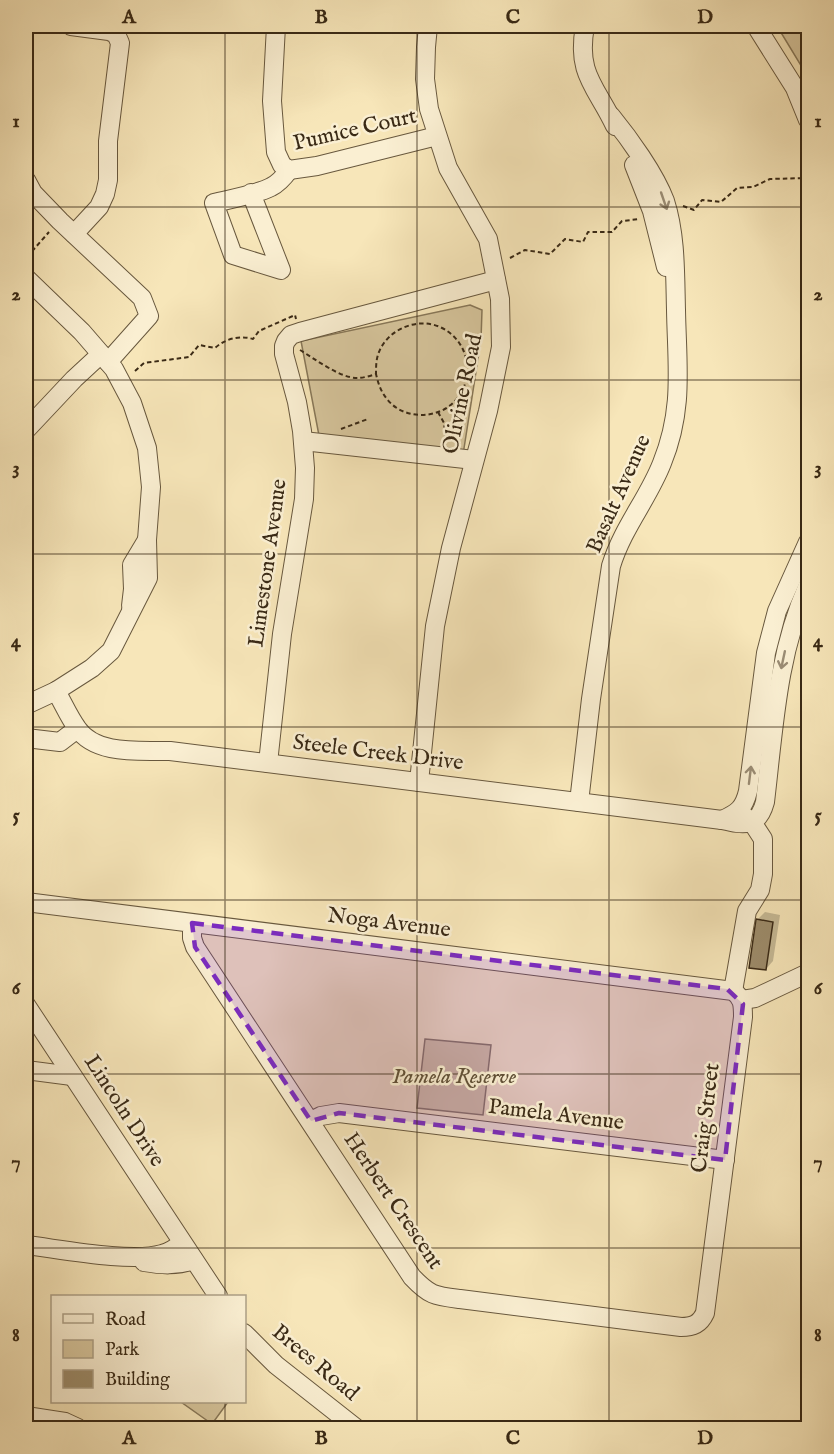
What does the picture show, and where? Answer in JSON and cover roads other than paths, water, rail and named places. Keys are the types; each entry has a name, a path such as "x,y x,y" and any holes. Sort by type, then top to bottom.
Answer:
{"street":[{"path":"71,26 109,31 116,34 120,43 108,141 108,180 105,194 99,207 74,234"},
{"name":"Pumice Court","path":"276,26 272,101 276,152 282,165 289,170 317,166 437,136"},
{"name":"Olivine Road","path":"419,782 435,626 451,548 488,411 501,346 500,299 488,239 448,168 429,109 425,79 429,26"},
{"name":"Basalt Avenue","path":"579,801 591,699 611,566 627,525 662,465 676,417 679,389 676,312 652,211 642,183 611,116 583,65 582,42 585,26"},
{"path":"756,26 795,88 808,120"},
{"path":"251,193 270,188 289,170"},
{"path":"26,180 33,193 142,298 149,316 104,358 74,378 26,430"},
{"path":"26,278 82,332 114,369 132,403 147,448 152,486 147,540 148,578 111,651 92,668 56,691 26,705"},
{"name":"Limestone Avenue","path":"268,763 282,634 304,499 303,441 284,346 291,335 496,280"},
{"path":"303,441 474,460"},
{"path":"808,542 777,611 766,653 745,804 746,817 763,811 780,677 788,638 808,585"},
{"name":"Steele Creek Drive","path":"56,691 78,729 92,743 120,750 170,751 579,801 742,824 746,817"},
{"path":"26,738 60,742 78,729"},
{"name":"Craig Street","path":"705,1313 743,1017 737,995 744,923 747,911 760,890 763,874 763,839 746,817"},
{"name":"Noga Avenue","path":"26,902 737,995"},
{"name":"Herbert Crescent","path":"192,923 192,938 195,947 412,1277 425,1291 435,1296 681,1327 691,1327 697,1324 705,1313"},
{"path":"737,995 764,995 808,973"},
{"name":"Lincoln Drive","path":"26,1005 194,1260"},
{"path":"26,1070 72,1076"},
{"name":"Pamela Avenue","path":"311,1122 321,1116 339,1113 725,1160"},
{"path":"125,1257 161,1255 182,1243"},
{"path":"26,1245 125,1257 166,1266 180,1265 194,1260 217,1295"},
{"name":"Brees Road","path":"246,1335 281,1370 356,1428"},
{"path":"26,1416 65,1422 78,1428"}],"park label":[{"name":"Pamela Reserve","path":"454,1077"}]}
